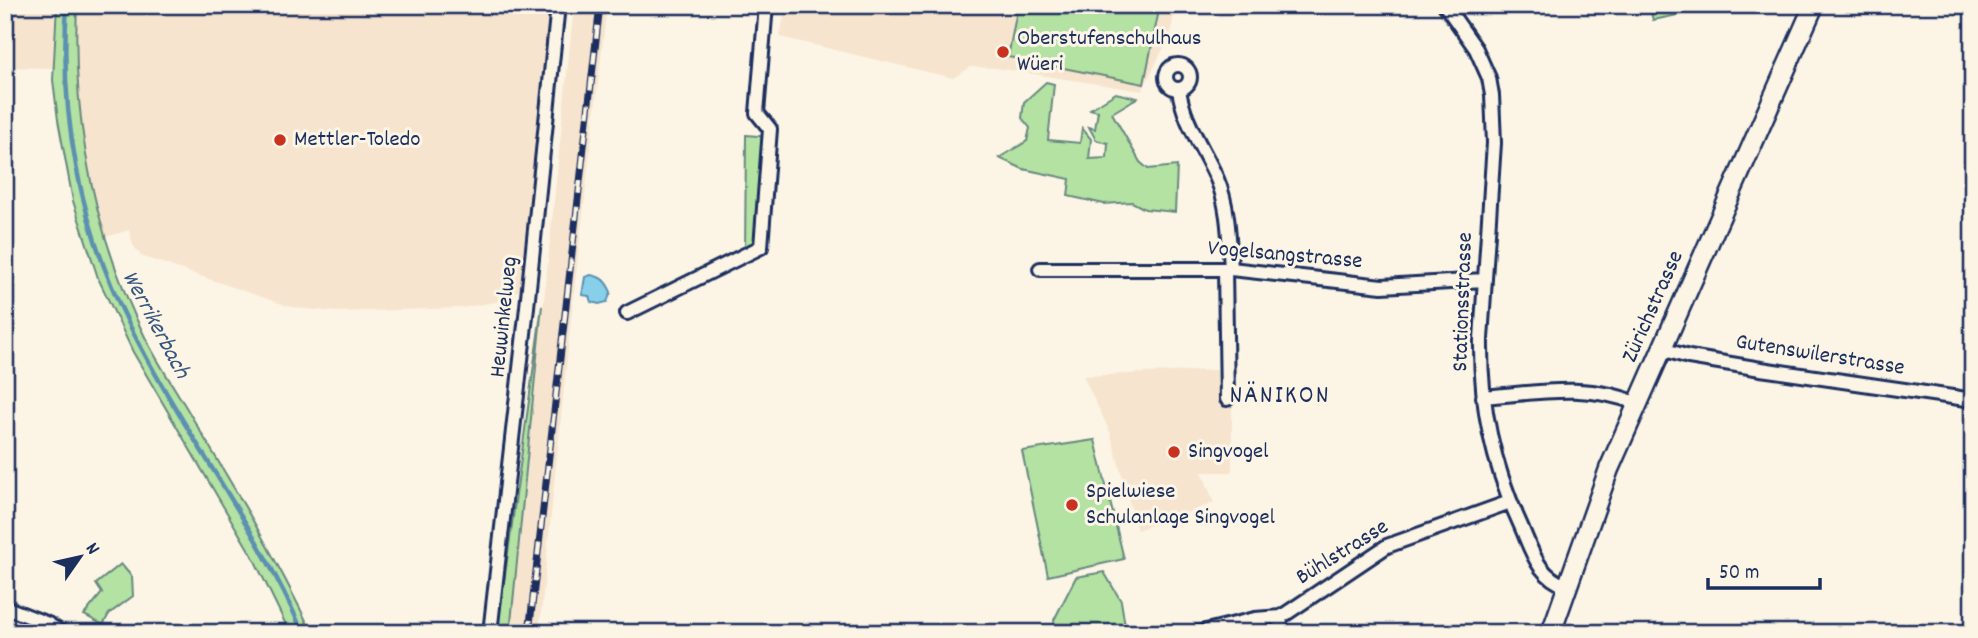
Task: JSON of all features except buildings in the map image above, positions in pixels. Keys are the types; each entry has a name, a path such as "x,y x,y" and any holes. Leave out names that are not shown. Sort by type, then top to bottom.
{"main road":[{"name":"Zürichstrasse","path":"1551,633 1609,469 1814,5"}],"street":[{"name":"Heuwinkelweg","path":"490,633 526,321 558,5"},
{"path":"627,313 761,247 770,129 757,113 766,5"},
{"name":"Stationsstrasse","path":"1446,5 1480,57 1489,78 1492,95 1494,144 1481,339 1483,397 1492,446 1510,502 1543,571 1554,582 1568,587"},
{"path":"1178,89 1182,107 1222,194 1228,225 1227,399"},
{"name":"Vogelsangstrasse","path":"1040,269 1228,269 1382,286 1484,281"},
{"name":"Gutenswilerstrasse","path":"1662,349 1689,357 1749,367 1973,400"},
{"path":"1483,397 1579,390 1607,394 1638,404"},
{"name":"Bühlstrasse","path":"1198,633 1255,619 1281,617 1387,546 1510,502"},
{"path":"5,607 48,624 62,633"},
{"path":"1280,633 1281,617"}],"shaded area":[{"path":"5,5 57,5 54,68 5,67"},
{"name":"Mettler-Toledo","path":"77,5 553,5 524,279 519,291 505,293 506,300 461,308 338,312 304,309 141,256 133,245 129,230 106,237 93,195 79,118 76,79"},
{"path":"574,5 607,5 539,633 510,633"},
{"name":"Oberstufenschulhaus Wüeri","path":"786,5 1175,5 1171,33 1142,91 995,68 971,67 953,78 780,37"},
{"name":"Singvogel","path":"1232,369 1232,472 1202,472 1214,503 1137,530 1110,432 1083,376"}],"green space":[{"path":"57,5 77,5 78,94 90,179 113,261 129,301 152,351 255,524 312,633 290,633 254,559 133,352 98,278 73,201 58,120 53,80"},
{"path":"1018,5 1160,5 1144,84 1008,57"},
{"path":"1649,5 1696,5 1697,11 1653,20"},
{"path":"1046,82 1054,84 1048,140 1080,143 1082,128 1091,139 1089,159 1107,158 1108,143 1096,140 1089,127 1095,129 1098,111 1090,109 1116,93 1137,98 1112,113 1140,162 1148,169 1177,166 1175,212 1145,209 1132,202 1104,204 1068,196 1070,179 1023,169 999,158 1027,141 1030,128 1022,118 1024,102"},
{"path":"746,135 769,137 761,247 745,255"},
{"path":"542,306 510,633 497,633"},
{"name":"Spielwiese Schulanlage Singvogel","path":"1095,440 1124,559 1048,576 1022,451"},
{"path":"121,564 132,577 133,596 109,614 103,625 84,615 102,593 96,584"},
{"path":"1104,572 1121,601 1125,626 1109,633 1056,633 1054,620 1076,577"}],"water":[{"path":"591,275 601,278 607,285 611,292 607,302 591,302 589,296 582,295 585,277"}],"waterway":[{"name":"Werrikerbach","path":"67,5 65,46 70,128 86,209 112,287 149,363 241,515 303,633"}],"railway":[{"path":"529,633 600,5"}],"place":[{"name":"Oberstufenschulhaus Wüeri","path":"1003,52"},
{"name":"Mettler-Toledo","path":"280,140"},
{"name":"Singvogel","path":"1174,452"},
{"name":"Spielwiese Schulanlage Singvogel","path":"1072,505"}],"district":[{"name":"NÄNIKON","path":"1280,396"}]}
